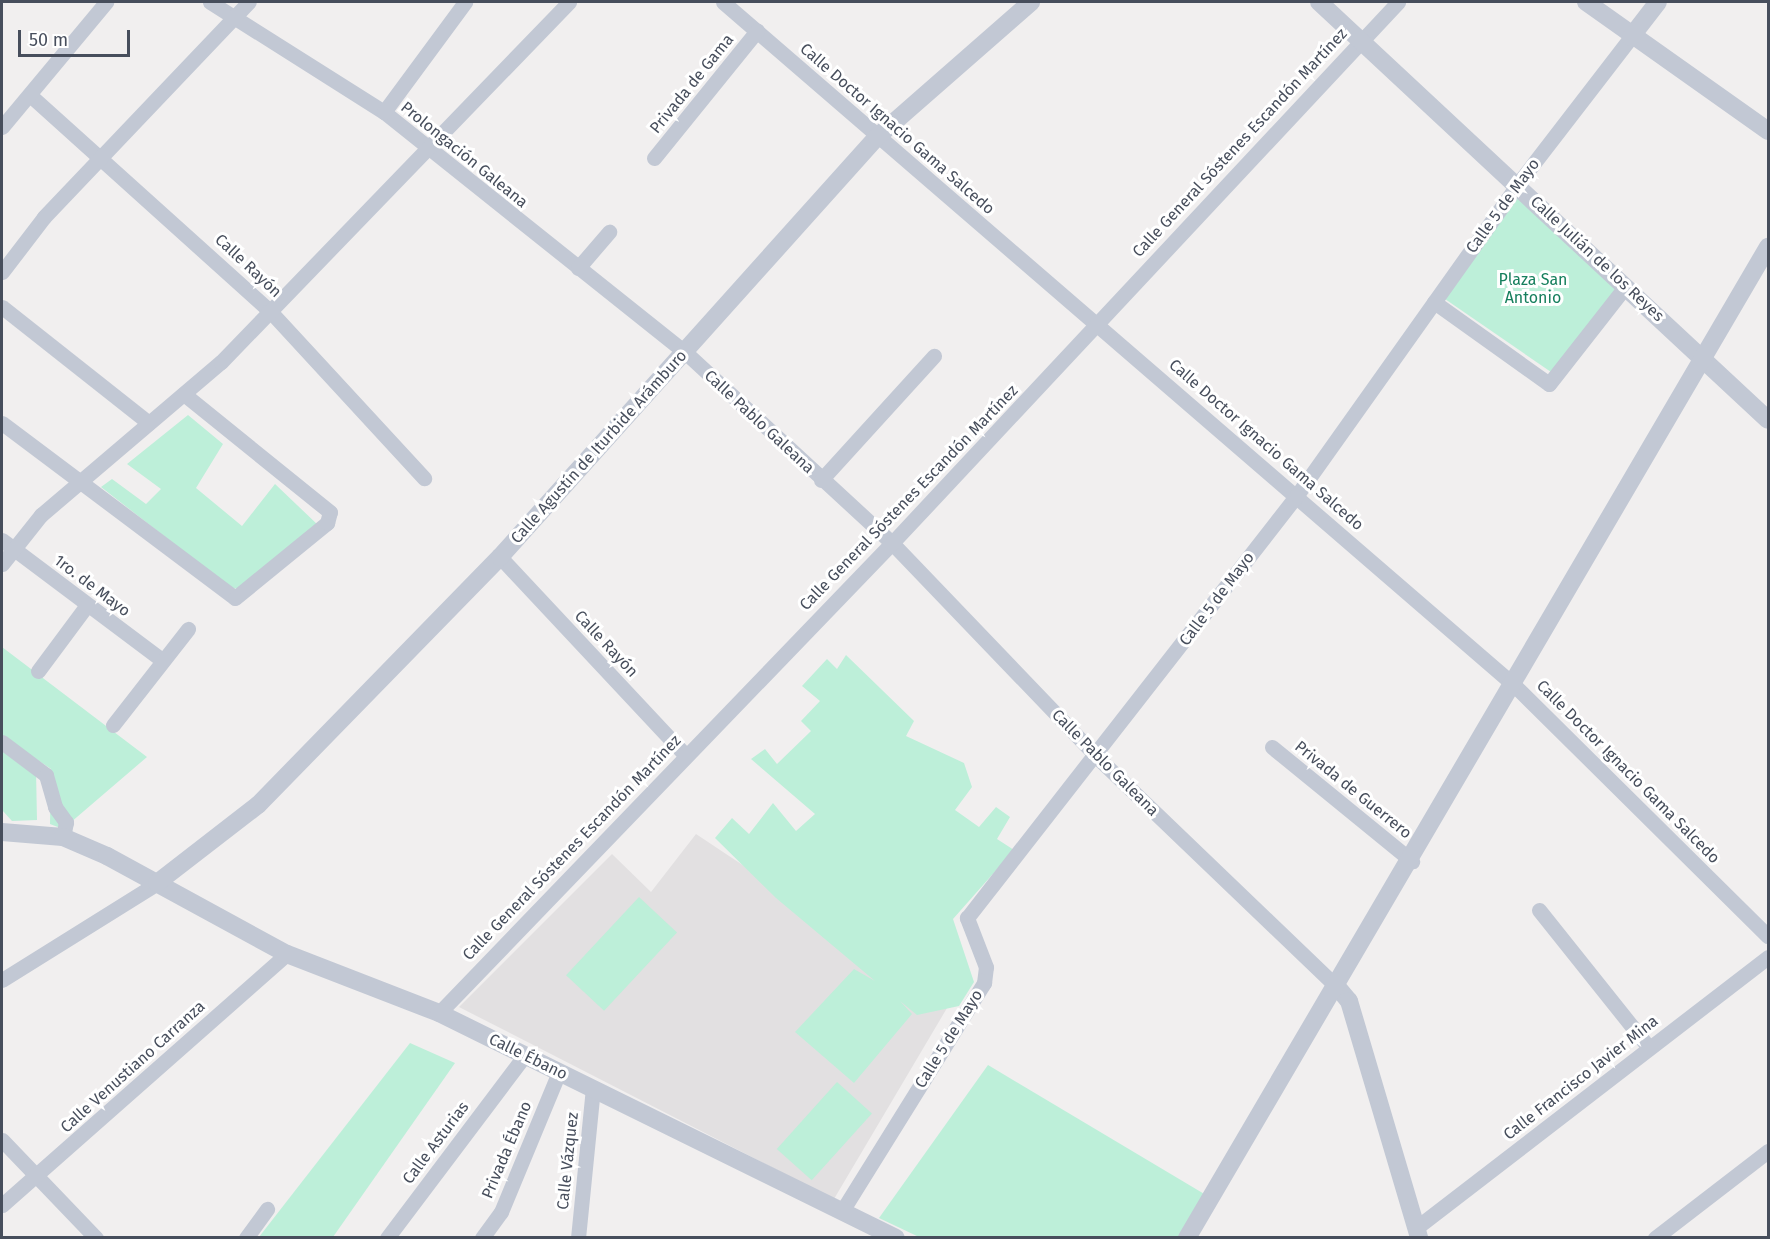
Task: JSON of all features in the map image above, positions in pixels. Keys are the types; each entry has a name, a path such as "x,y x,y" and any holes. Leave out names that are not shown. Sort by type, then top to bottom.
{"street":[{"path":"2,127 31,96 106,2"},
{"name":"Prolongación Galeana","path":"210,2 384,112 429,152 685,352"},
{"path":"2,272 44,217 249,2"},
{"path":"384,112 465,2"},
{"path":"2,564 7,545 221,362 269,310 429,152 569,2"},
{"name":"Calle Doctor Ignacio Gama Salcedo","path":"723,2 877,137 1297,495 1514,685 1768,936"},
{"name":"Calle Agustín de Iturbide Arámburo","path":"157,883 258,805 500,557 877,137 1031,2"},
{"name":"Calle Julián de los Reyes","path":"1319,2 1768,420"},
{"name":"Calle General Sóstenes Escandón Martínez","path":"439,1013 892,543 1098,324 1359,39 1398,2"},
{"path":"1586,2 1631,37 1768,131"},
{"name":"Calle 5 de Mayo","path":"842,1211 984,983 986,967 967,918 1097,757 1297,495 1517,185 1658,2"},
{"name":"Privada de Gama","path":"654,159 757,32"},
{"name":"Calle Rayón","path":"31,96 101,156 269,310 424,478"},
{"path":"578,268 609,232"},
{"path":"1187,1238 1338,988 1706,360 1768,247"},
{"path":"1434,302 1549,384 1625,288"},
{"path":"2,307 149,423"},
{"name":"Calle Pablo Galeana","path":"685,352 821,480 892,543 1097,757 1350,1001 1417,1233"},
{"path":"821,480 934,356"},
{"path":"2,423 78,483 235,598 327,523 330,512 184,394"},
{"name":"1ro. de Mayo","path":"7,545 162,660"},
{"name":"Calle Rayón","path":"500,557 686,756"},
{"path":"38,671 87,605"},
{"path":"112,725 188,630"},
{"path":"2,742 46,775 55,807 66,822 63,837 2,831"},
{"name":"Privada de Guerrero","path":"1272,747 1412,861"},
{"name":"Calle Ébano","path":"63,837 157,883 287,954 439,1013 896,1238"},
{"path":"2,980 157,883"},
{"path":"1539,910 1649,1048"},
{"name":"Calle Venustiano Carranza","path":"2,1205 287,954"},
{"name":"Calle Francisco Javier Mina","path":"1417,1233 1649,1048 1768,957"},
{"name":"Calle Asturias","path":"387,1238 525,1055"},
{"name":"Privada Ébano","path":"482,1238 501,1212 559,1072"},
{"name":"Calle Vázquez","path":"578,1238 593,1089"},
{"path":"2,1140 96,1238"},
{"path":"1655,1238 1768,1151"},
{"path":"246,1238 267,1209"}],"shaded area":[{"path":"696,834 950,1003 834,1199 459,1007 612,854 651,892"}],"green space":[{"name":"Plaza San Antonio","path":"1519,196 1617,288 1551,372 1445,299"},
{"path":"188,415 223,444 196,488 242,526 275,484 319,526 250,586 232,589 101,487 112,479 146,504 161,489 127,464"},
{"path":"2,647 147,757 63,829 50,824 51,769 2,736"},
{"path":"846,655 914,721 906,736 964,763 972,787 955,810 979,827 996,807 1010,817 997,839 1014,850 953,919 974,982 959,1006 917,1015 900,1001 912,1014 854,1083 795,1032 854,969 875,981 776,898 715,838 732,818 749,834 773,803 796,831 815,814 751,759 765,749 777,764 811,731 801,721 820,701 802,686 827,659 837,669"},
{"path":"2,748 36,771 37,820 12,821 2,810"},
{"path":"639,897 677,932 604,1011 566,975"},
{"path":"410,1043 455,1063 333,1237 259,1237"},
{"path":"988,1065 1211,1198 1187,1237 919,1237 879,1218"},
{"path":"837,1082 872,1113 812,1180 777,1149"}]}
